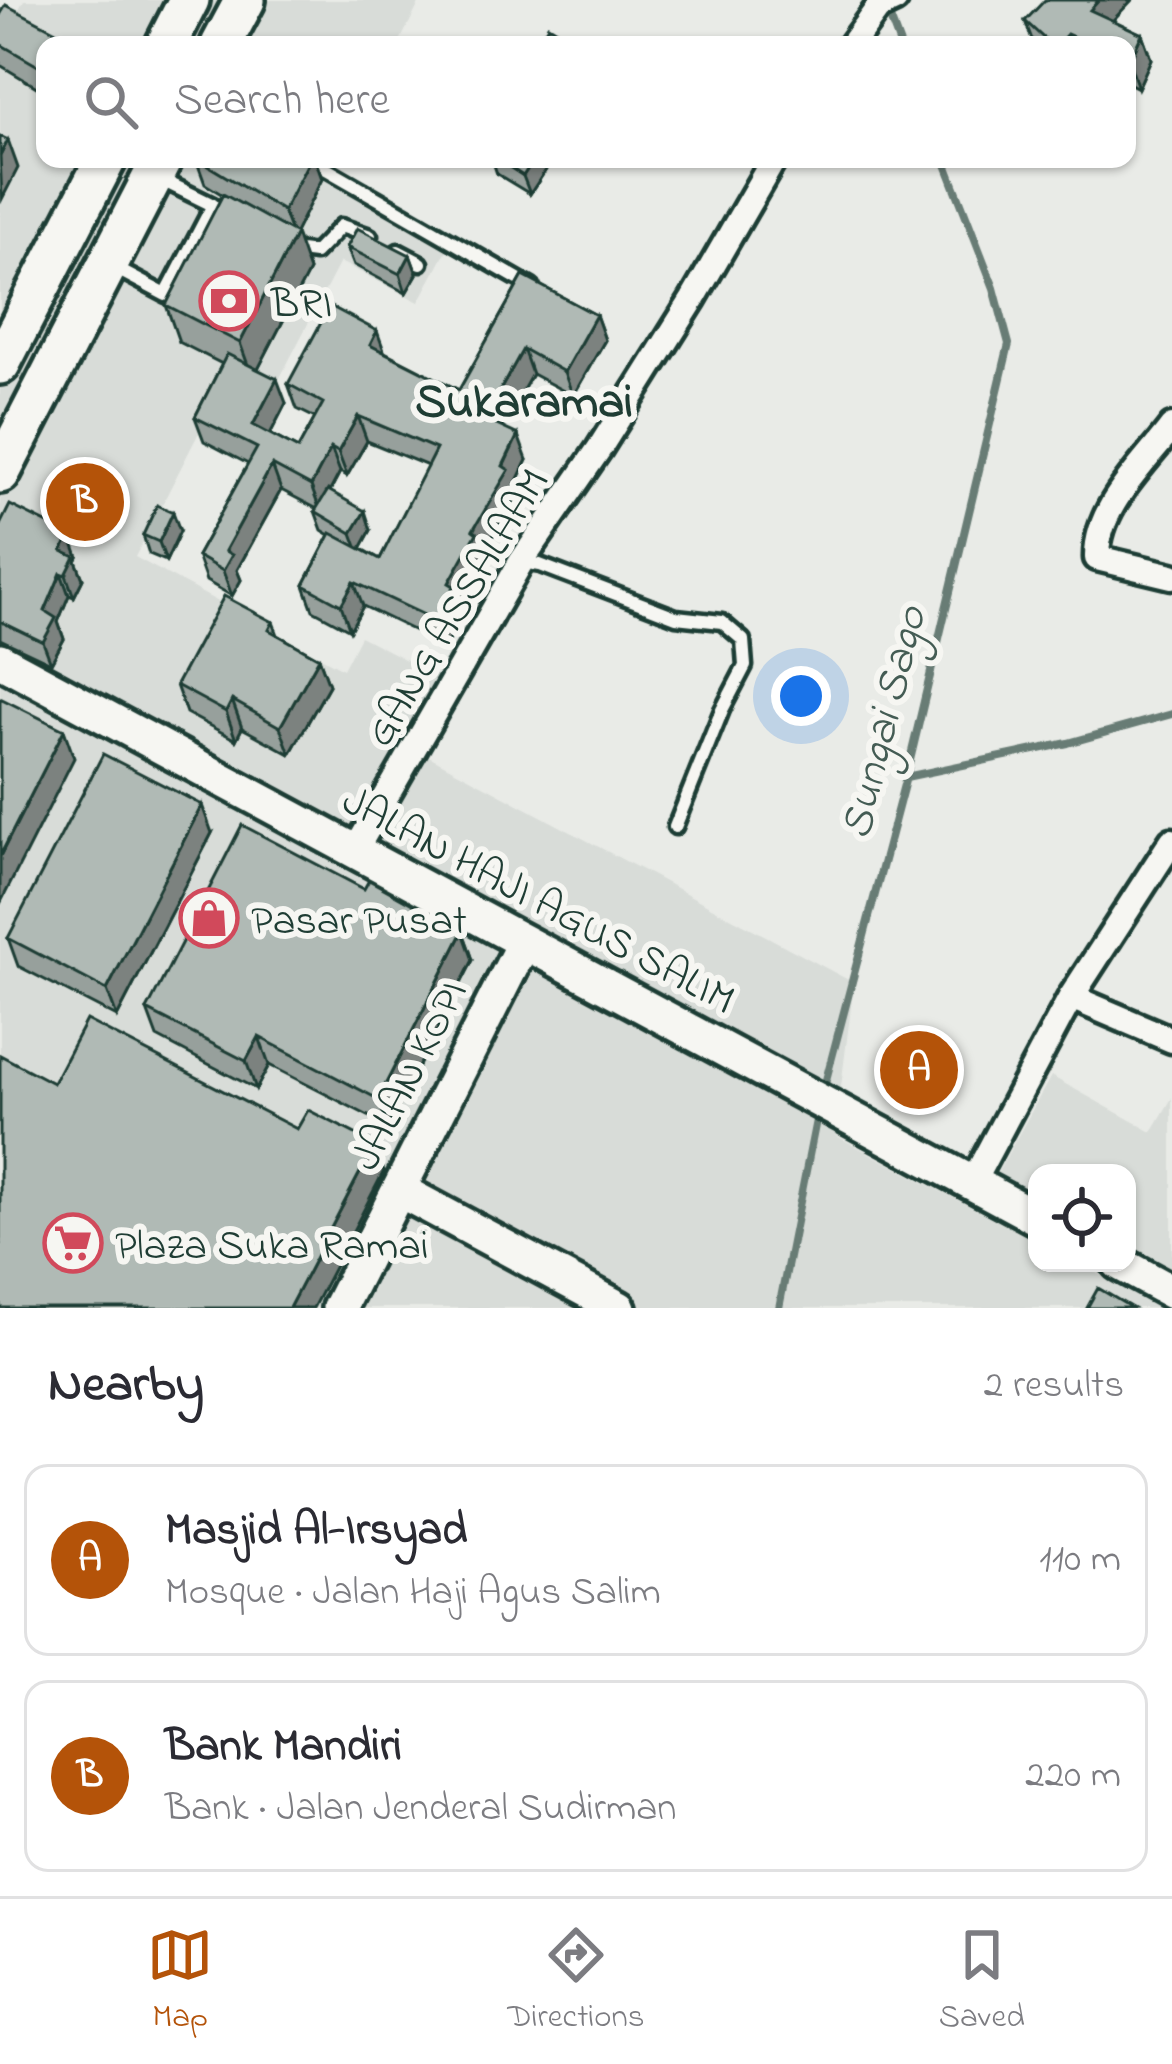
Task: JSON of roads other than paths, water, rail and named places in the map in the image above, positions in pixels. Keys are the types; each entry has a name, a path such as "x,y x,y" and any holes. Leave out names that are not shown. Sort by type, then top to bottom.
{"main road":[{"path":"171,36 189,0"},
{"path":"226,36 245,0"},
{"path":"0,364 101,168"},
{"path":"0,473 157,168"}],"street":[{"path":"858,36 878,8 895,0"},
{"name":"GANG ASSALAAM","path":"356,849 521,562 658,356 769,168"},
{"path":"1172,427 1107,509 1096,545 1096,558 1172,576"},
{"name":"JALAN HAJI AGUS SALIM","path":"0,660 1028,1213"},
{"path":"972,1183 1071,997 1172,841"},
{"name":"JALAN KOPI","path":"339,1308 523,944"},
{"path":"1071,997 1172,1040"},
{"path":"399,1190 619,1308"},
{"path":"1135,1272 1172,1292"}],"lane":[{"path":"159,168 233,217"},
{"path":"325,168 537,290"},
{"path":"108,265 166,295 212,206"},
{"path":"274,240 310,254 320,250 335,230 347,226 421,263"},
{"path":"521,562 676,617 722,622 743,640 745,666 675,827"}],"waterway":[{"name":"Sungai Sago","path":"888,13 897,36"},
{"name":"Sungai Sago","path":"822,1095 906,777 1009,344 994,288 947,168"},
{"path":"906,777 1068,743 1172,714"},
{"name":"Sungai Sago","path":"779,1308 818,1110"}],"place":[{"name":"BRI","path":"229,301"},
{"name":"Bank Mandiri","path":"85,502"},
{"name":"Pasar Pusat","path":"209,918"},
{"name":"Masjid Al-Irsyad","path":"919,1070"},
{"name":"Plaza Suka Ramai","path":"73,1243"}],"district":[{"name":"Sukaramai","path":"524,399"}]}
